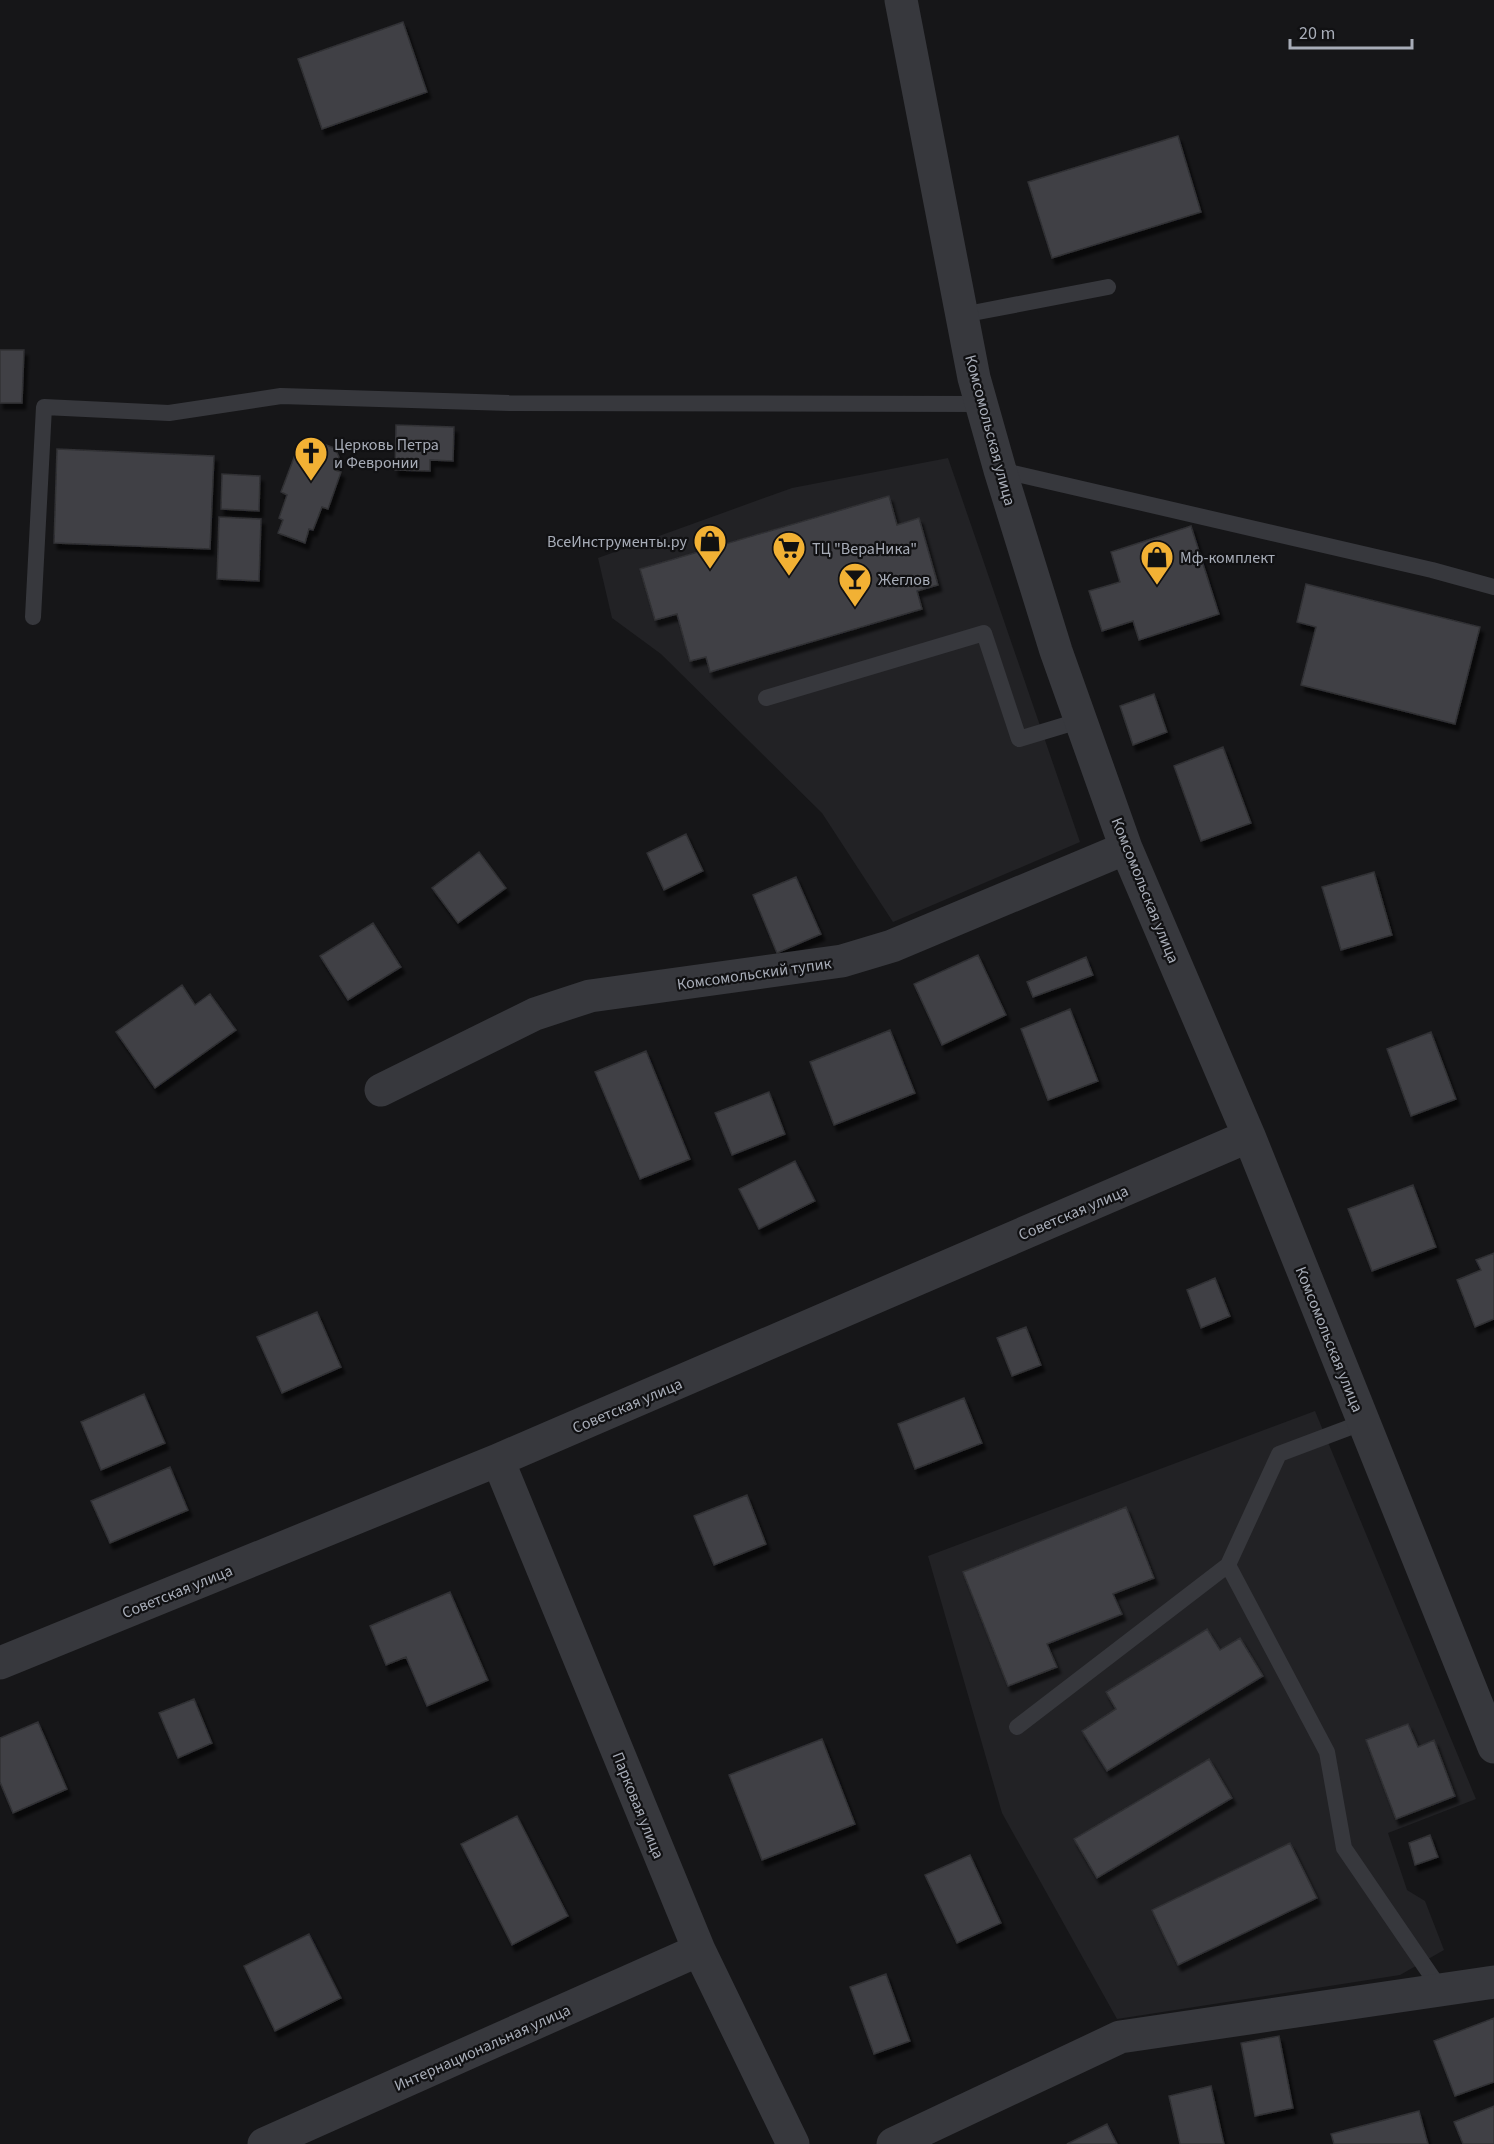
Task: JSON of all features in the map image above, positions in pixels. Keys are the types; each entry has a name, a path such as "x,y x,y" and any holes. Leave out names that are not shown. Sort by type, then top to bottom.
{"street":[{"name":"Комсомольская улица","path":"901,0 981,404 1056,651 1126,848 1249,1136 1494,1747"},
{"name":"Комсомольский тупик","path":"381,1090 535,1014 590,996 842,961 891,946 1126,848"},
{"name":"Советская улица","path":"0,1663 498,1460 1249,1136"},
{"name":"Парковая улица","path":"498,1460 699,1950 793,2144"},
{"name":"Интернациональная улица","path":"264,2144 699,1950"},
{"path":"893,2144 1120,2037 1494,1982"}],"lane":[{"path":"962,315 1108,287"},
{"path":"33,617 44,407 169,413 281,396 509,403 981,404"},
{"path":"1000,470 1432,570 1494,587"},
{"path":"766,698 984,633 1019,739 1082,720"},
{"path":"1017,1727 1228,1565 1278,1454 1364,1422"},
{"path":"1228,1565 1327,1752 1344,1848 1441,1990"}],"shaded area":[{"path":"948,458 1080,842 893,922 822,813 661,654 612,618 598,558 792,488"},
{"path":"1315,1411 1476,1799 1388,1833 1407,1890 1425,1901 1444,1950 1400,1975 1117,2019 1002,1813 928,1556"}],"building":[{"path":"403,22 427,92 322,129 298,59"},
{"path":"1178,136 1201,212 1052,258 1028,182"},
{"path":"0,350 24,350 22,403 0,403"},
{"path":"396,425 454,427 453,461 430,460 430,471 395,470"},
{"name":"Церковь Петра и Февронии","path":"315,441 335,448 339,457 335,470 341,472 328,509 322,507 313,530 309,529 305,543 278,533 283,520 279,518 287,495 281,492 295,455 301,457 305,445"},
{"path":"57,449 214,456 210,549 54,543"},
{"path":"222,474 260,476 259,511 221,509"},
{"name":"ТЦ \"ВераНика\"","path":"889,496 897,525 919,518 938,585 917,591 922,609 710,672 706,657 690,661 677,614 655,620 640,569"},
{"path":"219,517 261,519 259,581 217,579"},
{"name":"Мф-комплект","path":"1191,526 1219,614 1139,640 1133,621 1102,631 1089,591 1120,582 1111,552"},
{"path":"1306,584 1480,627 1455,724 1301,685 1316,627 1297,622"},
{"path":"1154,694 1167,732 1133,745 1120,706"},
{"path":"1223,747 1251,823 1201,841 1174,766"},
{"path":"686,834 703,871 664,890 647,853"},
{"path":"479,852 506,888 458,923 432,888"},
{"path":"1374,872 1392,935 1341,950 1322,887"},
{"path":"796,877 821,934 777,953 753,895"},
{"path":"373,923 401,967 348,1000 320,956"},
{"path":"978,955 1006,1015 942,1045 914,984"},
{"path":"1086,957 1093,975 1033,997 1027,982"},
{"path":"182,985 195,1005 210,994 236,1030 155,1088 116,1032"},
{"path":"1070,1009 1098,1081 1048,1100 1021,1029"},
{"path":"890,1030 915,1093 834,1125 810,1062"},
{"path":"1431,1032 1456,1099 1411,1116 1387,1049"},
{"path":"646,1051 690,1159 640,1179 595,1072"},
{"path":"769,1092 785,1134 732,1155 715,1113"},
{"path":"795,1161 815,1201 759,1229 739,1189"},
{"path":"1413,1185 1436,1247 1372,1271 1348,1209"},
{"path":"1494,1253 1494,1319 1475,1327 1457,1280 1481,1270 1476,1260"},
{"path":"1215,1278 1230,1316 1201,1328 1187,1290"},
{"path":"317,1312 341,1367 282,1393 257,1337"},
{"path":"1026,1327 1041,1365 1012,1376 997,1338"},
{"path":"144,1394 165,1443 101,1470 81,1422"},
{"path":"964,1398 982,1443 915,1469 898,1424"},
{"path":"170,1467 188,1510 110,1543 91,1501"},
{"path":"747,1495 766,1544 714,1565 694,1516"},
{"path":"1126,1507 1154,1578 1113,1594 1122,1614 1047,1644 1057,1667 1008,1686 963,1572"},
{"path":"450,1592 488,1680 427,1706 406,1657 386,1665 370,1626"},
{"path":"1207,1629 1220,1650 1240,1638 1263,1676 1107,1771 1082,1731 1116,1709 1106,1692"},
{"path":"194,1699 212,1743 178,1758 159,1713"},
{"path":"38,1722 67,1789 13,1813 0,1782 0,1738"},
{"path":"1408,1724 1418,1747 1434,1740 1455,1796 1396,1819 1366,1740"},
{"path":"822,1739 855,1824 762,1860 729,1775"},
{"path":"1209,1759 1232,1798 1097,1878 1074,1839"},
{"path":"517,1816 568,1916 512,1945 461,1844"},
{"path":"1430,1835 1438,1857 1415,1865 1409,1843"},
{"path":"1290,1843 1317,1898 1178,1965 1152,1910"},
{"path":"970,1855 1001,1923 957,1943 925,1875"},
{"path":"309,1934 341,1998 275,2031 244,1966"},
{"path":"886,1974 910,2041 874,2054 850,1987"},
{"path":"1494,2018 1494,2082 1455,2096 1434,2041"},
{"path":"1279,2036 1293,2108 1255,2116 1241,2043"},
{"path":"1211,2086 1224,2144 1180,2144 1169,2096"},
{"path":"1494,2106 1494,2144 1463,2144 1454,2122"},
{"path":"1419,2111 1428,2144 1334,2144 1331,2134"},
{"path":"1107,2124 1117,2144 1067,2144"}],"place":[{"name":"Церковь Петра и Февронии","path":"311,482"},
{"name":"ВсеИнструменты.ру","path":"710,570"},
{"name":"ТЦ \"ВераНика\"","path":"789,577"},
{"name":"Мф-комплект","path":"1157,586"},
{"name":"Жеглов","path":"855,608"}]}
